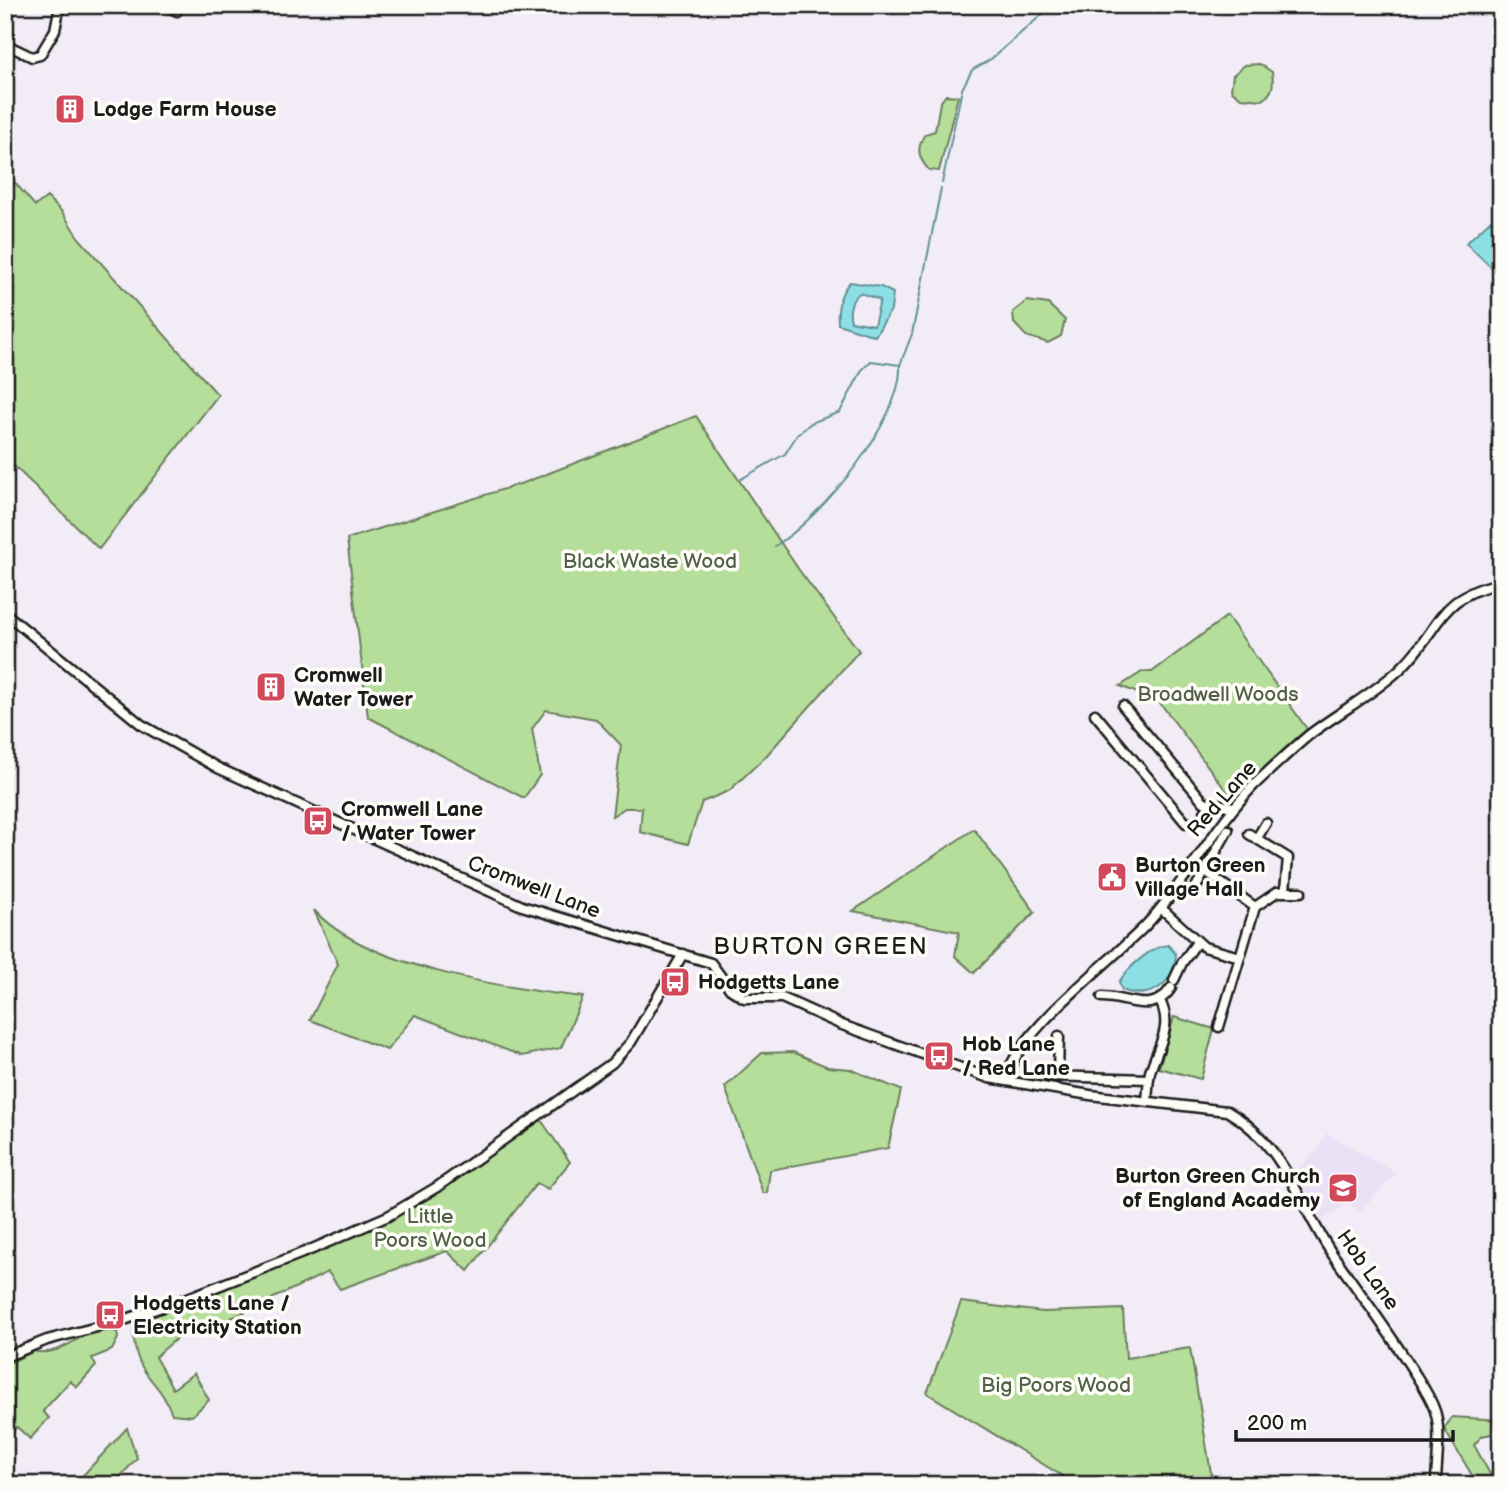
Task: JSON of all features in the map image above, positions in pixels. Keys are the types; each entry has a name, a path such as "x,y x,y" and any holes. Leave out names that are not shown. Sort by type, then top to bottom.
{"street":[{"path":"5,44 33,57 40,55 55,30 60,5"},
{"path":"166,5 177,11"},
{"name":"Red Lane","path":"1005,1080 1009,1064 1034,1034 1161,908 1234,807 1310,735 1392,676 1418,650 1452,603 1470,592 1501,583"},
{"name":"Cromwell Lane","path":"5,612 134,719 208,763 522,906 711,962 730,989 744,998 777,998 943,1063 1005,1080"},
{"path":"1123,706 1204,802 1234,807"},
{"path":"1095,714 1186,822 1198,823 1212,802"},
{"path":"1266,823 1253,836 1288,858 1285,890"},
{"path":"1196,887 1228,830"},
{"path":"1206,872 1255,907"},
{"path":"1219,1027 1255,907 1271,894 1285,890 1301,892"},
{"path":"1161,908 1197,942 1210,949 1240,957"},
{"path":"1102,998 1147,1004 1160,1001 1197,942"},
{"path":"5,1357 47,1340 124,1321 310,1250 388,1216 426,1194 612,1063 632,1042 683,954"},
{"path":"1147,1101 1149,1079 1166,1028 1165,1011 1160,1001"},
{"path":"1058,1074 1059,1035"},
{"path":"1048,1076 1058,1074 1149,1079"},
{"name":"Hob Lane","path":"1005,1080 1090,1095 1227,1111 1250,1126 1295,1182 1332,1252 1388,1331 1430,1401 1438,1430 1436,1485"}],"shaded area":[{"name":"Burton Green Church of England Academy","path":"1327,1133 1396,1173 1359,1212 1348,1203 1321,1221 1295,1171 1315,1153"}],"green space":[{"path":"1260,64 1272,72 1273,84 1263,100 1241,98 1231,90 1233,75 1245,65"},
{"path":"946,95 958,96 939,171 929,170 922,161 919,148 925,134 935,131 940,103"},
{"path":"5,171 35,206 47,197 62,212 78,237 218,395 99,549 5,457"},
{"path":"1027,301 1048,304 1065,320 1061,336 1048,343 1026,336 1014,323 1013,312"},
{"name":"Black Waste Wood","path":"696,416 799,570 859,651 766,756 729,791 702,802 688,844 640,832 642,808 625,808 612,816 621,745 596,719 546,710 532,729 540,775 524,798 368,717 347,539 526,482"},
{"name":"Broadwell Woods","path":"1227,616 1307,729 1231,797 1154,695 1140,694 1120,686 1142,672 1152,672"},
{"path":"974,829 1035,912 974,973 955,956 959,932 853,911"},
{"path":"314,910 337,930 367,947 402,960 479,981 583,997 561,1048 522,1056 415,1015 387,1050 310,1020 338,964"},
{"path":"1174,1017 1214,1029 1201,1079 1159,1068"},
{"path":"793,1052 828,1067 850,1069 901,1090 888,1148 770,1170 767,1193 763,1193 725,1087 762,1053"},
{"name":"Little Poors Wood","path":"539,1117 570,1162 548,1189 537,1183 468,1271 447,1251 340,1289 328,1272 236,1316 177,1338 155,1357 173,1389 194,1373 209,1400 192,1416 172,1414 138,1358 133,1329 147,1319 358,1235 441,1192"},
{"name":"Big Poors Wood","path":"961,1302 1043,1312 1123,1309 1126,1358 1190,1348 1213,1485 1077,1485 927,1393"},
{"path":"110,1330 117,1332 118,1338 112,1350 92,1358 96,1366 77,1387 70,1381 43,1411 49,1418 30,1439 17,1427 5,1439 5,1365 34,1351 48,1352 89,1333"},
{"path":"1452,1417 1501,1420 1501,1432 1482,1436 1474,1445 1496,1485 1478,1485 1444,1429"},
{"path":"127,1428 137,1458 113,1485 74,1485"}],"water":[{"path":"1501,211 1501,274 1499,275 1466,243"},
{"path":"850,282 881,287 893,293 891,310 875,336 838,324 843,291","holes":["860,293 880,300 874,325 851,321 851,305 857,295"]},
{"path":"1168,945 1176,954 1174,965 1171,974 1159,988 1142,993 1122,990 1119,982 1134,964 1154,949"}],"waterway":[{"path":"942,183 962,89 972,70 991,59 1053,5"},
{"path":"741,479 785,454 797,435 811,423 840,412 862,370 871,361 900,365 912,334 941,188"},
{"path":"775,546 814,514 856,466 888,413 897,387 900,365"}],"place":[{"name":"Lodge Farm House","path":"70,109"},
{"name":"Cromwell Water Tower","path":"271,687"},
{"name":"Cromwell Lane / Water Tower","path":"318,821"},
{"name":"Burton Green Village Hall","path":"1112,877"},
{"name":"Hodgetts Lane","path":"675,982"},
{"name":"Hob Lane / Red Lane","path":"939,1056"},
{"name":"Burton Green Church of England Academy","path":"1343,1188"},
{"name":"Hodgetts Lane / Electricity Station","path":"110,1315"}],"district":[{"name":"BURTON GREEN","path":"821,946"}]}
